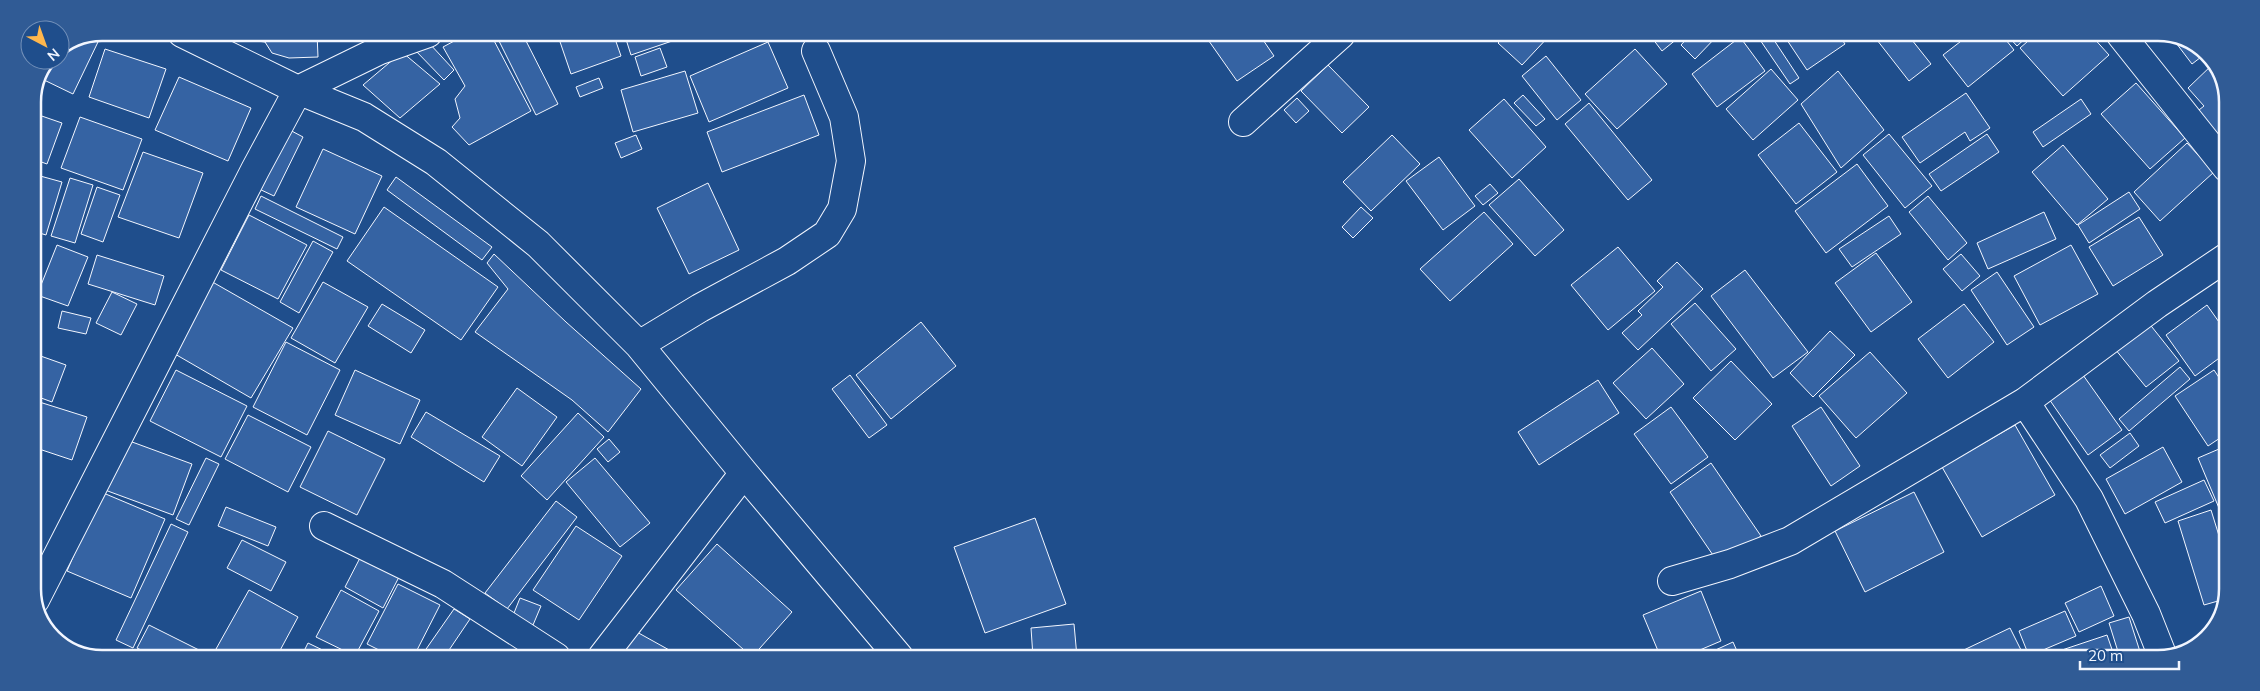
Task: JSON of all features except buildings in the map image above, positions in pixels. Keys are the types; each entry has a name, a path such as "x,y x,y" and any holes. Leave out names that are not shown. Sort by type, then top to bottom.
{"street":[{"path":"198,41 298,90 364,117 436,162 538,244 639,345 893,650"},
{"path":"41,588 255,170 298,90 380,50 405,41"},
{"path":"1243,122 1333,41"},
{"path":"2126,41 2219,158"},
{"path":"639,345 700,308 787,260 828,234 842,210 851,162 844,117 816,51"},
{"path":"1672,581 1730,564 1790,541 2025,402 2157,304 2219,262"},
{"path":"2025,402 2089,499 2146,614 2160,650"},
{"path":"607,650 744,473"},
{"path":"324,526 443,584 545,650"}]}
